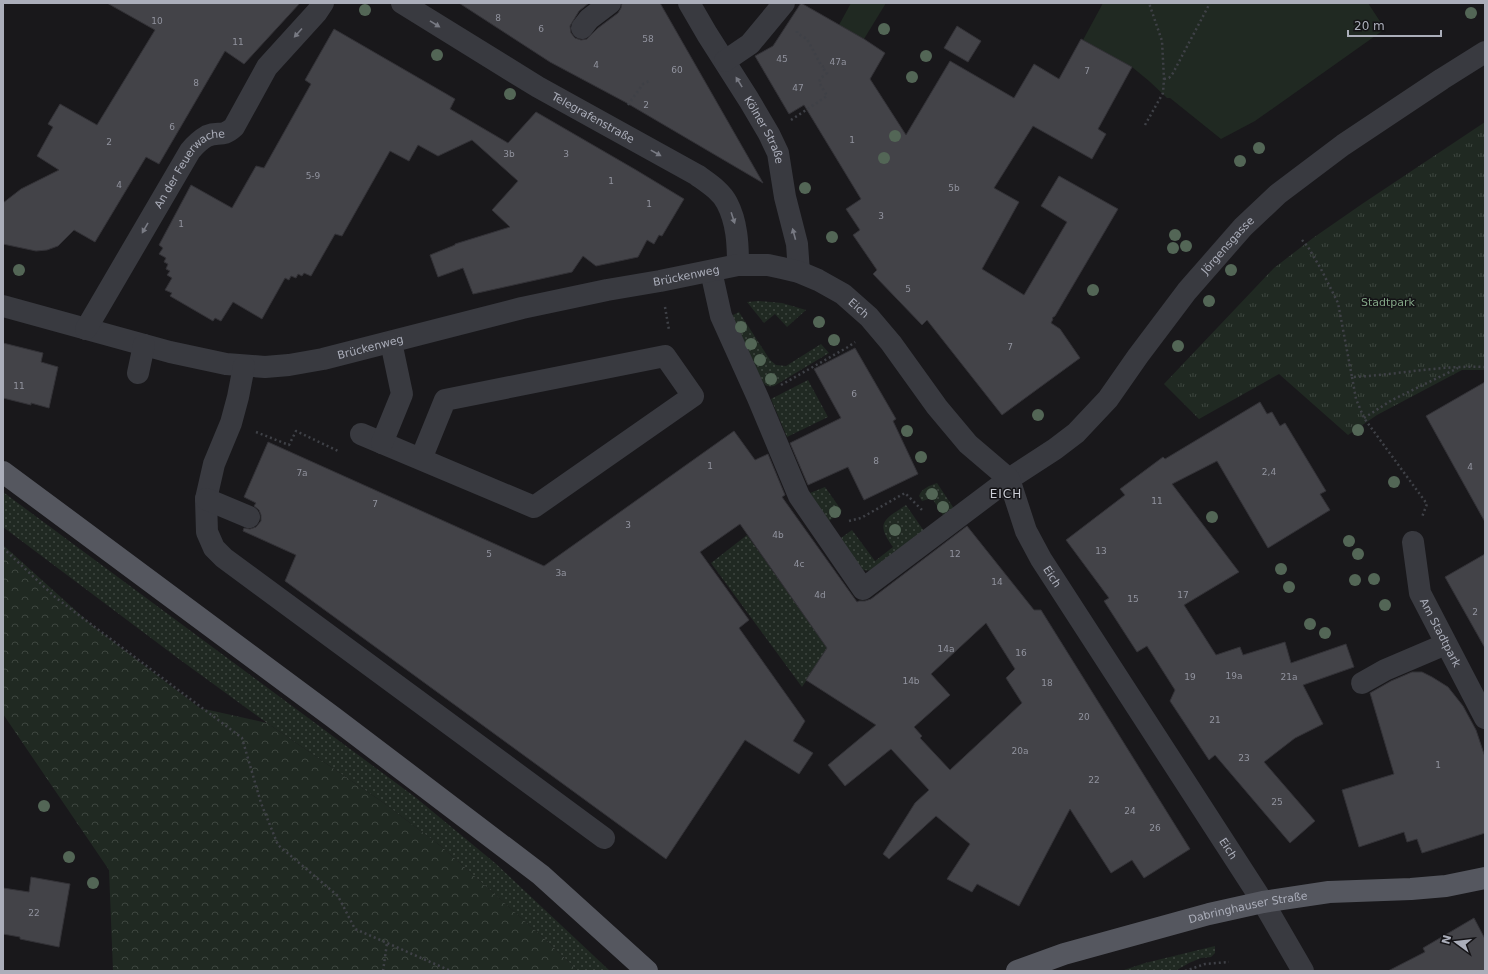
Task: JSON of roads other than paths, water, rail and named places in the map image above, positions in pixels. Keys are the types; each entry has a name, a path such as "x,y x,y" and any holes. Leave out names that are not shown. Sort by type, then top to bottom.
{"main road":[{"path":"3,472 333,717 541,875 647,971"},
{"name":"Dabringhauser Straße","path":"1017,971 1064,954 1209,914 1263,902 1329,892 1411,889 1446,886 1485,878"}],"street":[{"name":"An der Feuerwache","path":"86,329 190,151 198,142 208,136 227,133 234,127 267,67 317,12 323,3"},
{"name":"Telegrafenstraße","path":"402,3 538,87 697,175 720,193 727,202 734,220 738,244 738,265"},
{"path":"582,28 589,19 610,3"},
{"name":"Kölner Straße","path":"689,3 769,134 778,153 785,197 797,244 799,272"},
{"path":"725,61 750,44 784,3"},
{"name":"Jörgensgasse","path":"711,271 721,316 758,398 799,496 863,589 1008,479 1055,449 1076,433 1108,399 1138,356 1187,292 1243,227 1278,194 1343,144 1485,52"},
{"name":"Eich","path":"738,265 768,265 799,272 818,280 843,294 876,324 946,418 968,444 1008,479 1026,531 1041,559 1263,902 1303,971"},
{"name":"Brückenweg","path":"3,306 144,345 208,360 244,366 265,367 289,365 323,359 522,308 738,265"},
{"path":"382,443 402,394 392,342"},
{"path":"138,373 144,345"},
{"path":"361,434 534,507 693,396 665,356 445,400 421,459"},
{"path":"244,366 233,416 214,464 206,499 207,532 214,548 224,558 604,838"},
{"path":"206,499 249,517"},
{"name":"Am Stadtpark","path":"1413,542 1420,593 1485,718"},
{"path":"1362,683 1385,670 1446,644"}],"district":[{"name":"EICH","path":"1006,494"}],"park label":[{"name":"Stadtpark","path":"1388,302"}]}
